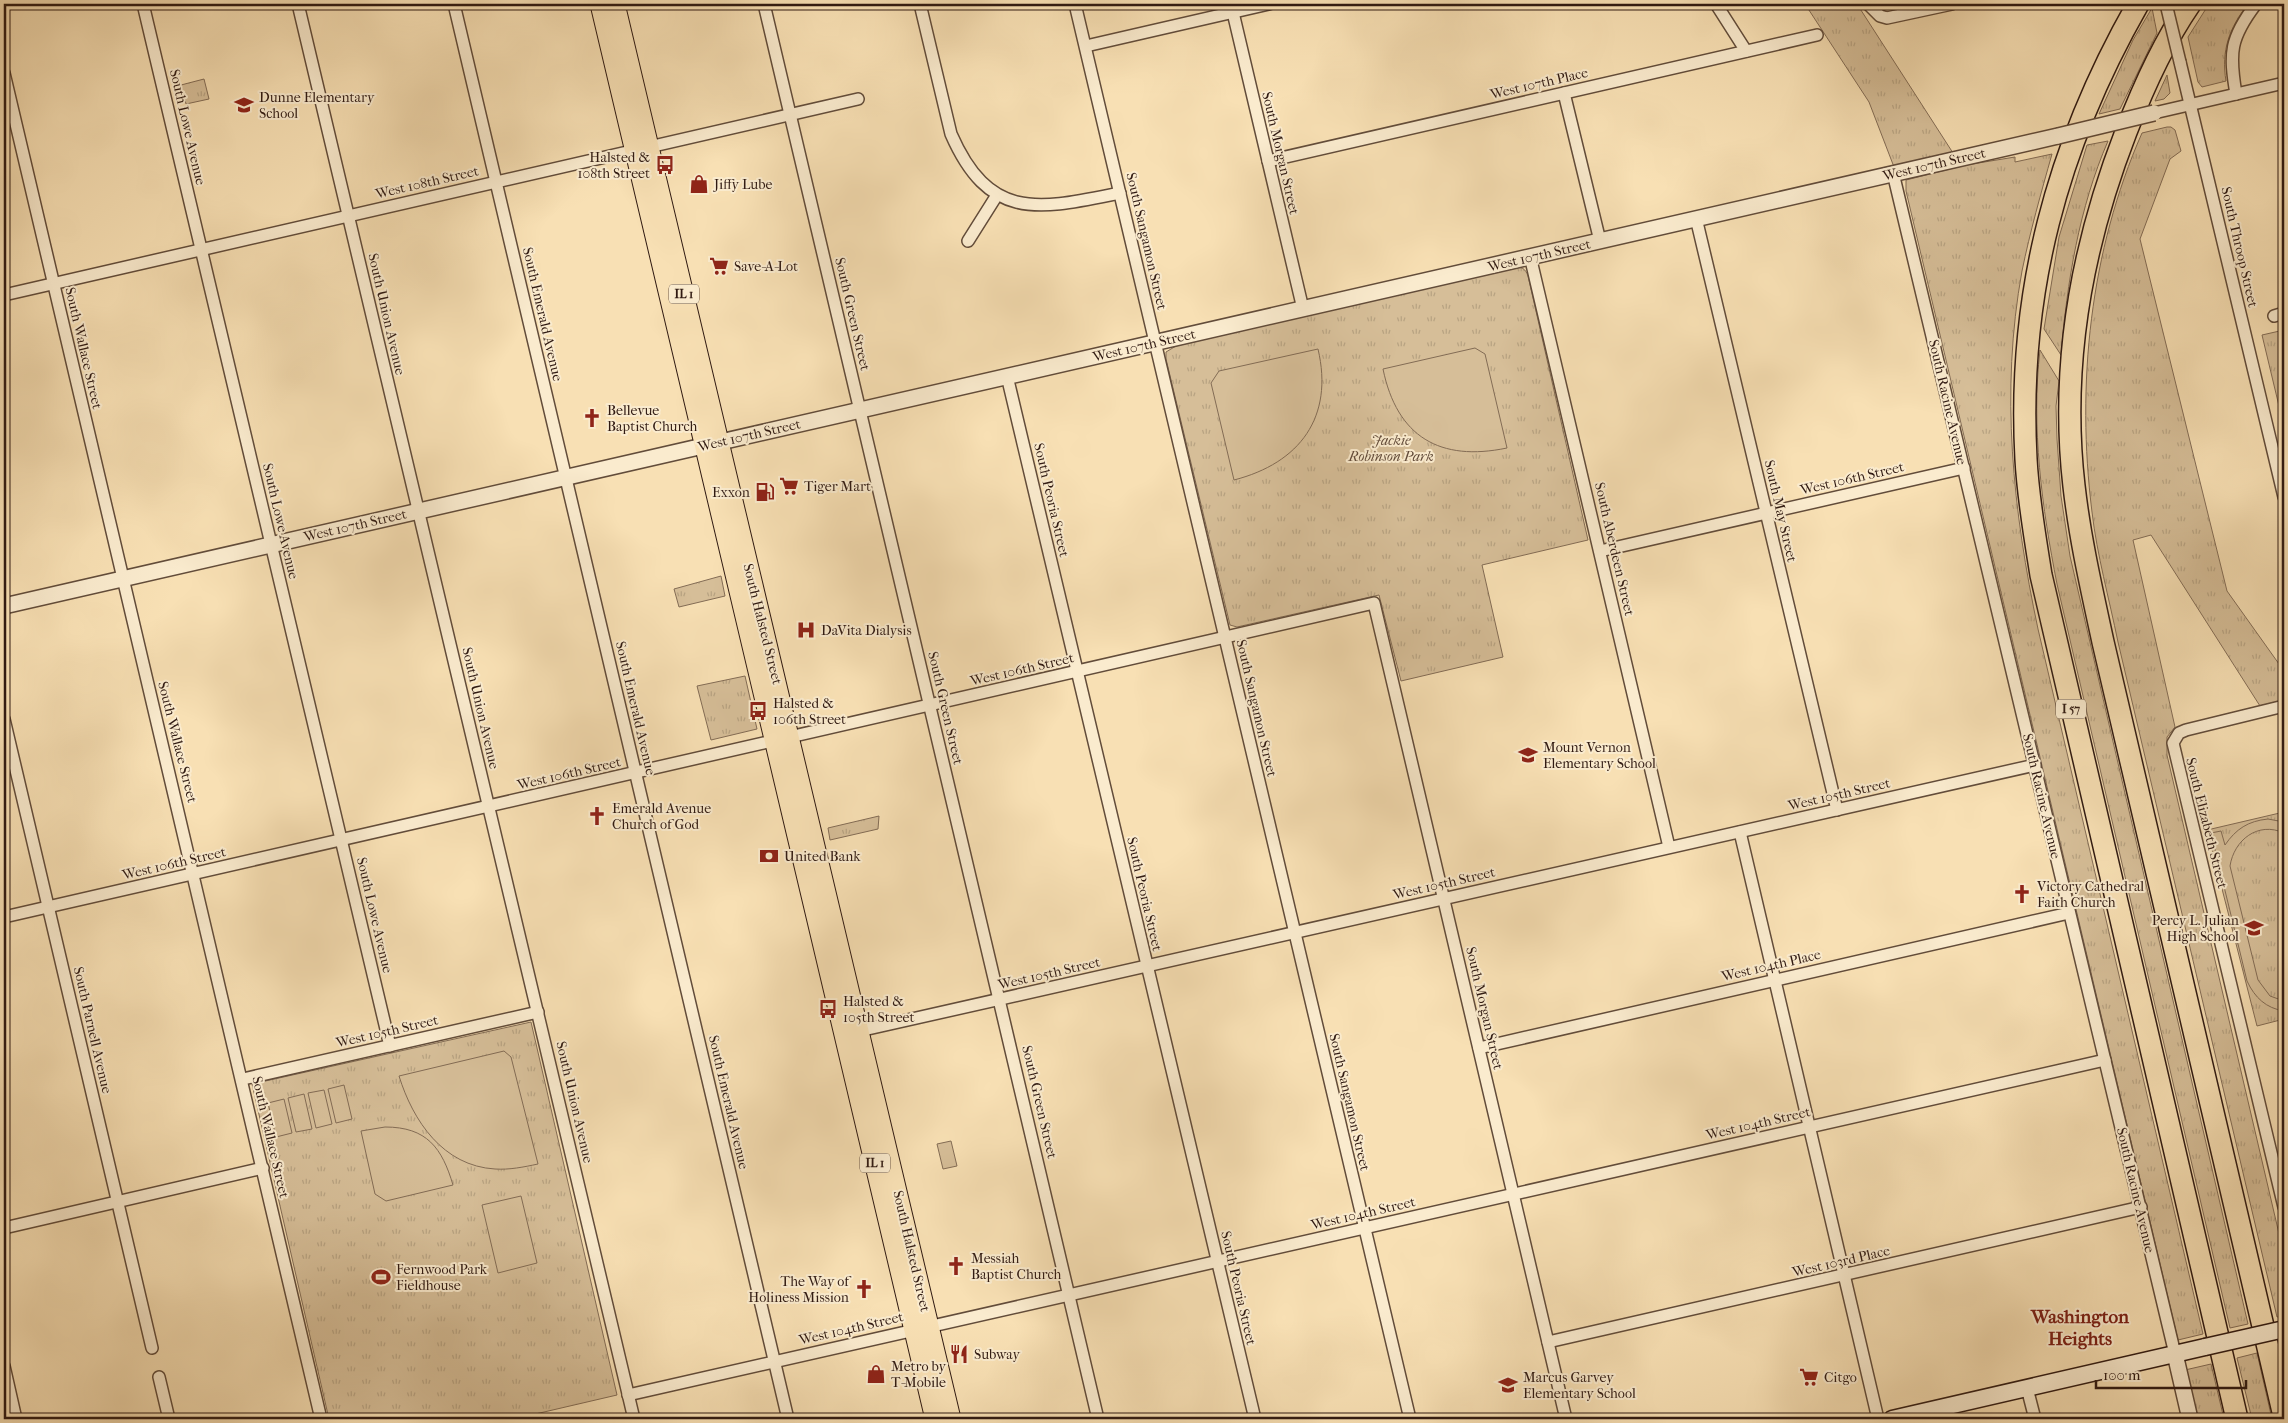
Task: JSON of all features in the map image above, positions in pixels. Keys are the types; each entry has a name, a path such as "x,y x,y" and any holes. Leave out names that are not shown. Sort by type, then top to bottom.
{"highway":[{"name":"I 57","path":"2138,4 2112,48 2074,135 2043,240 2032,298 2027,346 2026,459 2032,516 2049,610 2237,1419"},
{"path":"2190,4 2161,54 2138,101 2099,208 2084,266 2071,373 2074,486 2083,547 2103,642 2284,1416"}],"main road":[{"name":"South Halsted Street","path":"600,4 642,148 922,1328 951,1419"},
{"name":"South Halsted Street","path":"616,4 642,148"},
{"name":"South Halsted Street","path":"922,1328 935,1419"},
{"path":"1892,1419 2282,1330"}],"street":[{"name":"South Lowe Avenue","path":"143,4 390,1046"},
{"name":"South Union Avenue","path":"298,4 634,1419"},
{"name":"South Emerald Avenue","path":"454,4 788,1419"},
{"name":"South Green Street","path":"764,4 1098,1419"},
{"path":"920,4 951,134 958,151 982,183 997,195 1011,201 1044,206 1120,193"},
{"name":"South Sangamon Street","path":"1075,4 1410,1419"},
{"path":"1086,46 1232,8 1269,4"},
{"path":"1716,4 1746,51"},
{"path":"1868,4 1880,16 1896,17 1952,4"},
{"name":"South Throop Street","path":"2166,4 2284,497"},
{"path":"2236,94 2230,63 2233,42 2240,27 2256,4"},
{"name":"South Morgan Street","path":"1232,8 1303,308"},
{"name":"West 107th Place","path":"1268,161 1817,35"},
{"name":"South Wallace Street","path":"4,73 322,1419"},
{"name":"West 107th Street","path":"4,606 2284,83"},
{"path":"1564,93 1600,241"},
{"name":"West 108th Street","path":"4,295 858,99"},
{"name":"South Racine Avenue","path":"1894,173 2190,1419"},
{"path":"968,241 997,195"},
{"name":"South May Street","path":"1696,218 1836,810"},
{"name":"South Aberdeen Street","path":"1530,256 1669,848"},
{"name":"South Peoria Street","path":"1007,376 1255,1419"},
{"name":"West 106th Street","path":"1600,551 1964,468"},
{"name":"South Morgan Street","path":"1374,603 1566,1419"},
{"name":"West 106th Street","path":"4,917 1374,603"},
{"name":"South Elizabeth Street","path":"2284,706 2186,730 2179,733 2175,738 2174,751 2284,1207"},
{"name":"South Parnell Avenue","path":"4,719 152,1348"},
{"name":"West 105th Street","path":"852,1033 2035,765"},
{"path":"1740,832 1878,1419"},
{"name":"West 104th Place","path":"1479,1048 2069,913"},
{"name":"West 105th Street","path":"243,1079 538,1012"},
{"name":"West 104th Street","path":"628,1395 2105,1060"},
{"path":"4,1228 263,1168"},
{"name":"West 103rd Place","path":"1548,1342 2141,1207"},
{"path":"4,1366 16,1419"},
{"path":"159,1378 169,1419"},
{"path":"2027,1388 2034,1419"}],"green space":[{"path":"1805,4 1857,4 1953,153 1894,167 1869,102"},
{"path":"2209,4 2248,4 2231,31 2228,40 2225,60 2226,81 2202,87 2198,82 2188,37"},
{"path":"2152,8 2157,33 2120,109 2099,114 2133,40"},
{"path":"2167,75 2170,93 2164,99 2155,101"},
{"path":"204,79 209,99 186,104 181,85"},
{"path":"2167,127 2175,130 2181,151 2170,159 2140,239 2227,591 2284,671 2284,700 2260,706 2151,535 2133,540 2175,727 2167,737 2167,755 2284,1255 2284,1316 2277,1317 2118,642 2097,544 2087,464 2087,367 2099,271 2110,224 2124,178 2142,133"},
{"path":"2108,141 2089,192 2076,246 2067,300 2061,355 2044,329 2059,237 2087,145"},
{"path":"2052,154 2025,256 2015,316 2011,406 2016,496 2029,585 2038,629 2203,1334 2178,1340 1906,191 1906,180 1966,165 2015,157 2015,162"},
{"name":"Jackie Robinson Park","path":"1514,267 1523,268 1528,276 1588,540 1482,565 1503,657 1401,681 1379,595 1237,627 1230,625 1166,359 1166,352 1176,346"},
{"path":"2284,330 2284,427 2262,335"},
{"path":"1475,348 1485,354 1507,448 1461,451 1442,447 1425,439 1411,428 1399,412 1383,369"},
{"path":"1318,349 1322,373 1321,396 1316,416 1307,434 1294,449 1277,462 1257,472 1234,480 1211,383 1219,371"},
{"path":"2040,350 2059,381 2056,406 2057,439 2061,496 2070,556 2248,1324 2230,1328 2057,584 2043,497 2037,438"},
{"path":"721,576 725,596 679,607 674,589"},
{"path":"745,676 757,729 711,740 697,686"},
{"name":"Percy L. Julian High School","path":"2284,812 2284,1019 2257,1026 2207,830"},
{"path":"879,816 878,829 830,840 828,828"},
{"path":"2268,819 2284,822 2284,833 2265,829 2249,835 2236,848 2230,866 2258,980 2270,996 2284,1001 2284,1011 2266,1005 2257,997 2247,981 2211,833 2221,831 2225,845 2243,827"},
{"path":"531,1022 617,1395 514,1419 329,1419 252,1084"},
{"path":"504,1051 511,1057 538,1164 511,1169 495,1169 477,1166 460,1160 445,1150 422,1124 405,1093 399,1076"},
{"path":"344,1085 352,1119 336,1123 328,1089"},
{"path":"324,1090 332,1124 316,1128 308,1093"},
{"path":"304,1094 312,1129 296,1132 288,1098"},
{"path":"284,1099 292,1133 276,1137 268,1103"},
{"path":"385,1127 412,1131 431,1142 444,1160 453,1185 386,1201 375,1194 361,1131"},
{"path":"951,1141 957,1166 943,1169 937,1144"},
{"path":"521,1196 537,1263 498,1273 482,1205"},
{"path":"2257,1353 2272,1419 2252,1419 2237,1358"},
{"path":"2211,1364 2224,1419 2197,1419 2185,1370"}],"place":[{"name":"Dunne Elementary School","path":"244,105"},
{"name":"Halsted & 108th Street","path":"665,165"},
{"name":"Jiffy Lube","path":"699,184"},
{"name":"Save-A-Lot","path":"719,266"},
{"name":"Bellevue Baptist Church","path":"592,418"},
{"name":"Tiger Mart","path":"789,486"},
{"name":"Exxon","path":"765,492"},
{"name":"DaVita Dialysis","path":"806,630"},
{"name":"Halsted & 106th Street","path":"758,711"},
{"name":"Mount Vernon Elementary School","path":"1528,755"},
{"name":"Emerald Avenue Church of God","path":"597,816"},
{"name":"United Bank","path":"769,856"},
{"name":"Victory Cathedral Faith Church","path":"2022,894"},
{"name":"Percy L. Julian High School","path":"2254,928"},
{"name":"Halsted & 105th Street","path":"828,1009"},
{"name":"Messiah Baptist Church","path":"956,1266"},
{"name":"Fernwood Park Fieldhouse","path":"381,1277"},
{"name":"The Way of Holiness Mission","path":"864,1289"},
{"name":"Subway","path":"959,1354"},
{"name":"Metro by T-Mobile","path":"876,1374"},
{"name":"Citgo","path":"1809,1377"},
{"name":"Marcus Garvey Elementary School","path":"1508,1385"}],"district":[{"name":"Washington Heights","path":"2080,1327"}]}
